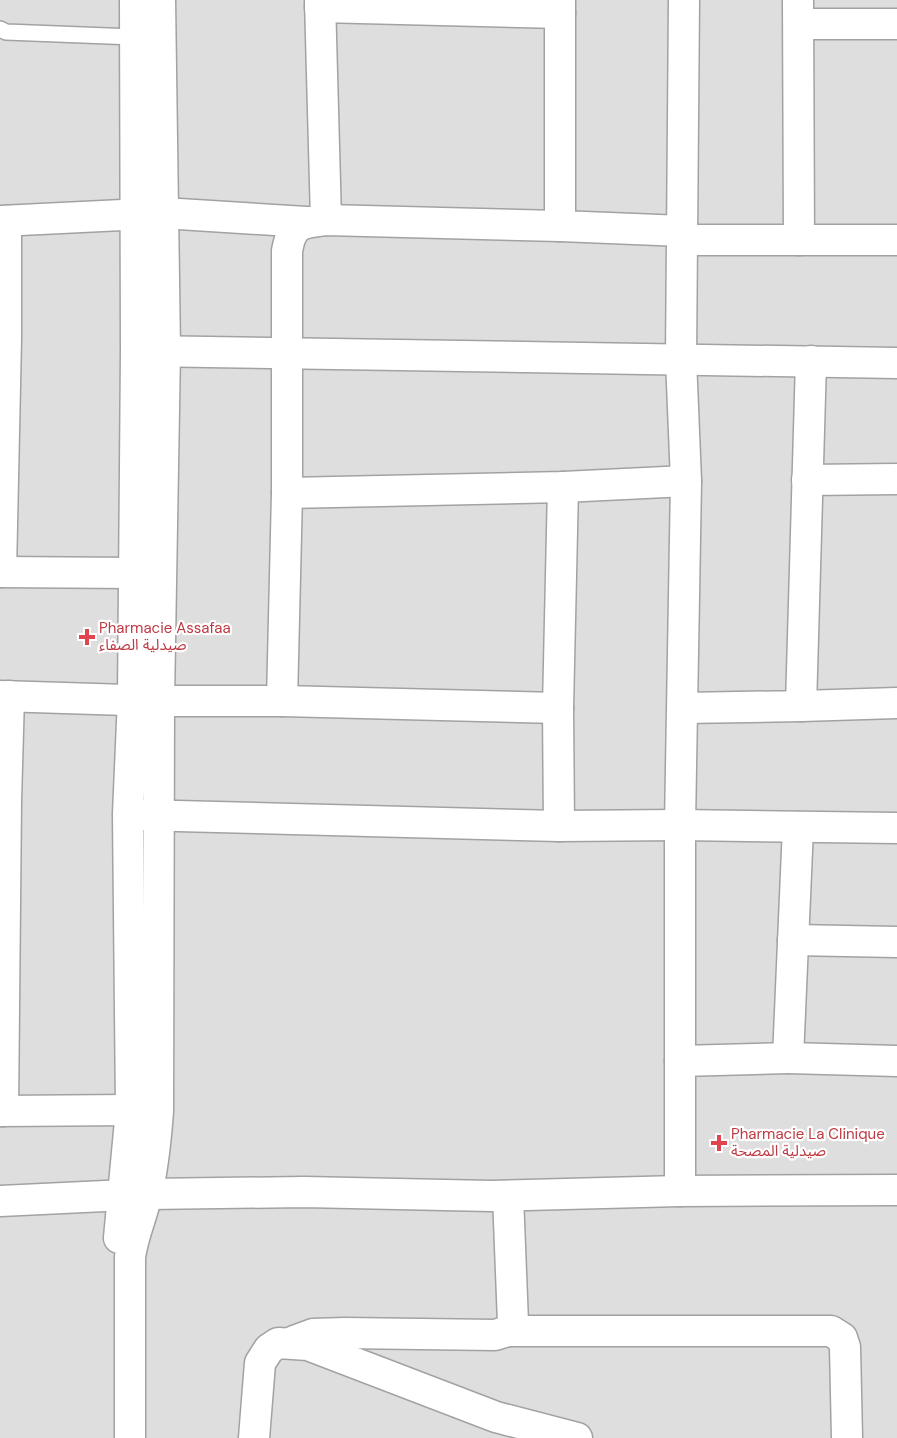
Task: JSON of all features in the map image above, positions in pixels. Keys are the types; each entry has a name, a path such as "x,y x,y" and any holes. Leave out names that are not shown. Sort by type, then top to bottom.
{"street":[{"path":"135,0 134,37 149,213"},
{"path":"130,1438 130,1257 135,1232 135,1195 131,1110 128,814 146,700 151,350 149,213 160,0"},
{"path":"680,1191 680,825 686,481 681,359 684,0"},
{"path":"316,221 320,3 560,6 560,226"},
{"path":"799,240 798,12 897,24"},
{"path":"134,573 0,572 3,221 149,213 316,221 560,226 799,240 897,240"},
{"path":"282,701 287,493 286,352 289,241 297,227 316,221"},
{"path":"151,350 897,363"},
{"path":"115,1438 116,1261 135,1195 155,1145 158,1111 158,815 134,573 151,350"},
{"path":"801,706 811,361"},
{"path":"807,480 897,479"},
{"path":"287,493 563,488 686,481"},
{"path":"559,826 558,708 563,488"},
{"path":"131,1110 2,1111 5,696 558,708"},
{"path":"683,708 897,703"},
{"path":"128,814 559,826 897,828"},
{"path":"788,1058 798,827"},
{"path":"793,940 897,942"},
{"path":"680,1061 788,1058 897,1061"},
{"path":"0,1201 135,1195 304,1192 508,1196 680,1191 897,1190"},
{"path":"508,1196 513,1323 508,1331"},
{"path":"289,1343 313,1334 334,1333 495,1335 508,1331 831,1331 842,1338 845,1347 847,1438"},
{"path":"254,1438 260,1363 269,1349 278,1343 308,1346 496,1418 577,1438"}],"lane":[{"path":"0,29 6,32 134,37"}],"shaded area":[{"path":"0,0 897,0 897,1438 0,1438"}],"place":[{"name":"Pharmacie Assafaa صيدلية الصفاء","path":"87,637"},
{"name":"Pharmacie La Clinique صيدلية المصحة","path":"719,1143"}]}
